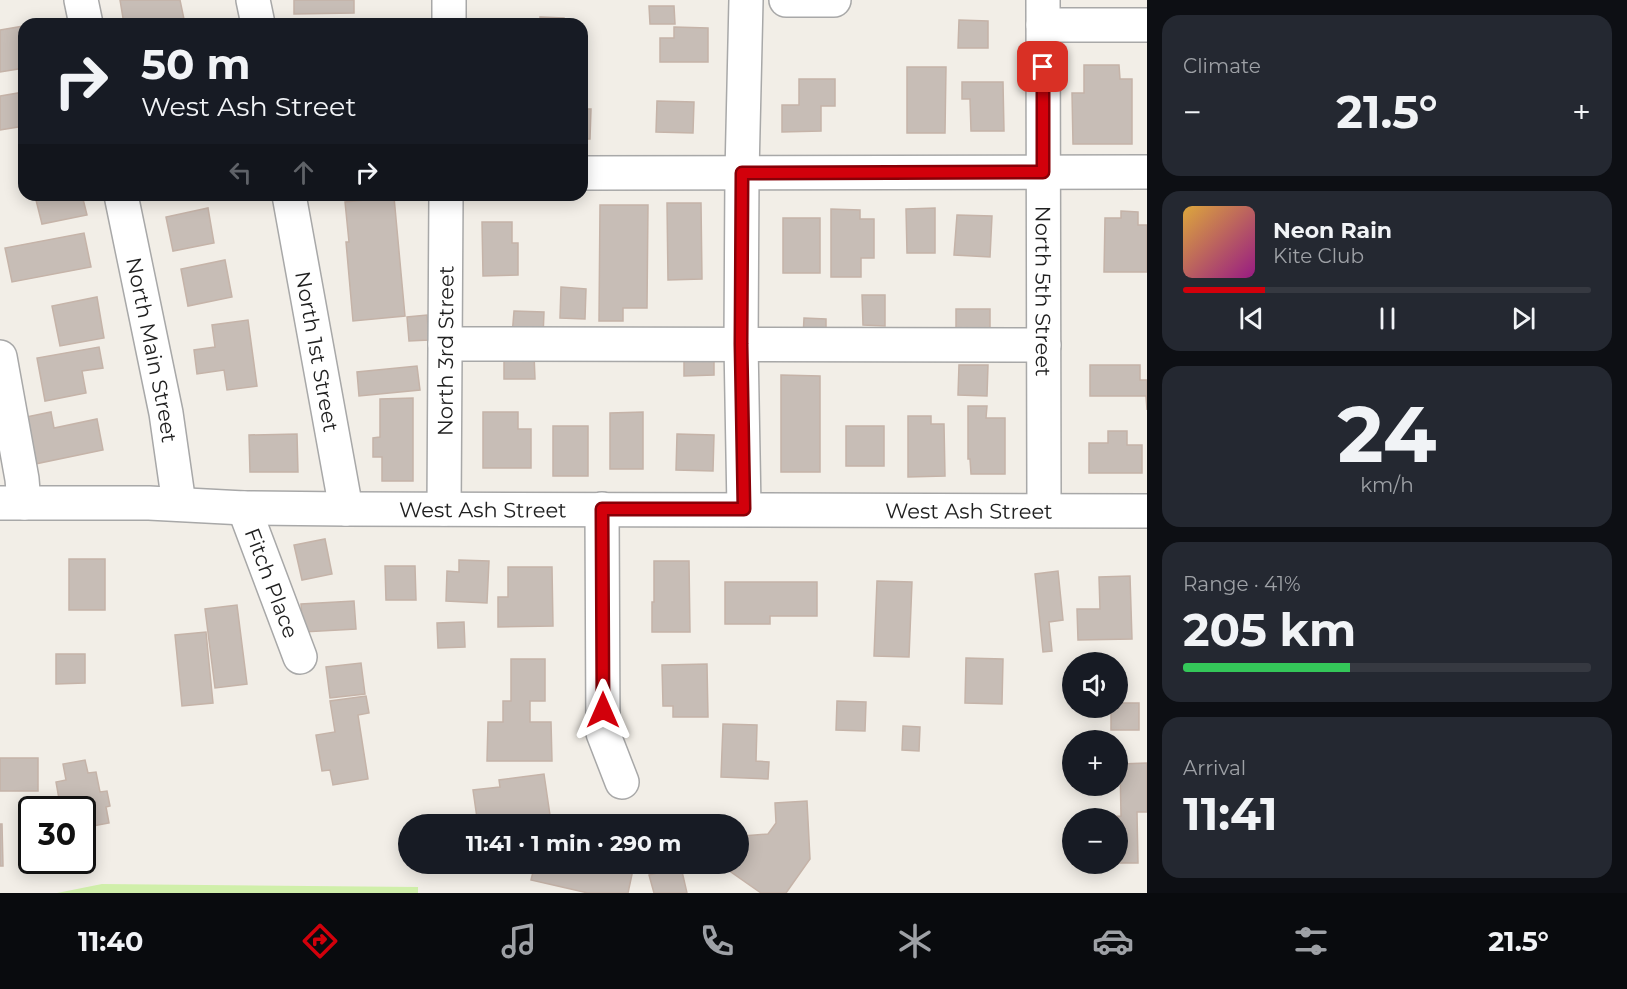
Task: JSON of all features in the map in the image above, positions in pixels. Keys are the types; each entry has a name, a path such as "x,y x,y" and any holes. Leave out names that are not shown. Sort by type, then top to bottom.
{"street":[{"path":"81,0 85,18"},
{"path":"253,0 257,18"},
{"path":"449,0 449,18"},
{"path":"744,509 741,344 746,0"},
{"path":"786,0 834,0"},
{"path":"1043,13 1101,13 1147,26"},
{"name":"North 5th Street","path":"1043,13 1044,510"},
{"path":"588,173 1147,172"},
{"name":"North Main Street","path":"123,201 166,413 178,504"},
{"name":"North 1st Street","path":"290,201 346,509"},
{"name":"North 3rd Street","path":"444,509 446,201"},
{"path":"445,344 1044,345"},
{"path":"0,357 22,479 12,503"},
{"name":"West Ash Street","path":"12,503 149,503 244,508 346,509 1147,511"},
{"name":"Fitch Place","path":"244,508 300,657"},
{"path":"602,509 603,733 622,782"}],"green space":[{"path":"102,884 418,887 418,893 57,893"}],"building":[{"path":"120,0 180,0 184,18 123,18"},
{"path":"294,0 354,0 354,13 294,14"},
{"path":"649,6 674,6 675,24 650,24"},
{"path":"959,20 988,21 988,48 958,48"},
{"path":"18,27 18,69 0,72 0,30"},
{"path":"674,27 708,28 708,62 660,62 660,38 674,38"},
{"path":"1084,65 1119,65 1120,79 1132,79 1132,144 1073,144 1072,93 1084,93"},
{"path":"907,67 946,67 945,133 907,133"},
{"path":"799,79 835,79 835,106 821,106 821,131 782,132 782,105 799,105"},
{"path":"962,82 1003,82 1004,131 971,131 970,99 962,99"},
{"path":"18,93 18,127 0,130 0,96"},
{"path":"657,101 694,102 693,133 656,132"},
{"path":"588,109 591,109 590,139 588,139"},
{"path":"36,201 84,201 87,215 42,224"},
{"path":"394,201 405,316 353,321 345,202"},
{"path":"667,203 701,203 702,279 668,280"},
{"path":"600,205 648,205 647,308 623,308 623,321 599,321"},
{"path":"208,208 214,243 173,251 166,217"},
{"path":"935,208 935,253 907,253 906,209"},
{"path":"831,209 860,210 860,219 874,219 874,258 861,258 861,277 831,277"},
{"path":"1121,211 1138,212 1138,225 1147,225 1147,272 1104,272 1105,218 1121,218"},
{"path":"957,215 992,216 990,257 954,255"},
{"path":"783,218 820,218 820,273 783,273"},
{"path":"482,222 512,222 512,243 518,243 518,275 483,276"},
{"path":"84,233 91,267 12,282 5,248"},
{"path":"225,260 232,297 188,306 181,269"},
{"path":"561,287 586,289 585,319 560,318"},
{"path":"862,295 885,295 885,326 863,325"},
{"path":"97,297 104,338 60,346 52,306"},
{"path":"956,309 990,309 990,335 956,336"},
{"path":"514,311 544,312 543,337 512,336"},
{"path":"427,315 429,340 409,341 407,317"},
{"path":"804,318 826,319 826,338 803,337"},
{"path":"248,320 257,386 227,390 224,370 197,374 194,350 215,347 212,325"},
{"path":"99,347 103,368 82,371 86,393 45,401 37,358"},
{"path":"504,354 534,354 535,379 504,379"},
{"path":"684,354 714,354 714,375 684,376"},
{"path":"959,365 988,365 987,396 958,395"},
{"path":"1090,365 1140,365 1140,380 1147,380 1147,410 1146,396 1090,396"},
{"path":"417,366 420,390 359,396 357,372"},
{"path":"781,375 820,376 820,472 781,472"},
{"path":"413,398 413,481 382,481 382,457 373,457 373,438 380,437 380,399"},
{"path":"968,406 987,406 986,418 1005,418 1005,474 971,474 970,459 968,459"},
{"path":"51,412 54,428 97,419 103,450 35,464 26,417"},
{"path":"483,412 518,412 518,429 531,429 531,468 483,468"},
{"path":"643,412 643,469 610,469 610,413"},
{"path":"908,416 931,416 931,424 944,424 945,476 908,477"},
{"path":"553,426 588,426 588,476 553,476"},
{"path":"846,426 884,426 884,466 846,466"},
{"path":"1108,431 1127,431 1127,445 1142,445 1142,473 1089,473 1089,443 1108,443"},
{"path":"297,434 298,472 250,472 249,435"},
{"path":"677,434 714,435 713,471 676,470"},
{"path":"325,539 332,574 302,580 294,545"},
{"path":"69,559 105,559 105,610 69,610"},
{"path":"459,560 489,561 487,603 446,601 447,571 459,572"},
{"path":"654,561 689,561 690,632 652,632"},
{"path":"385,566 415,566 416,600 386,600"},
{"path":"508,567 552,567 553,626 498,627 498,597 508,597"},
{"path":"1058,571 1063,620 1049,622 1052,651 1043,652 1035,574"},
{"path":"1130,576 1132,639 1078,640 1077,609 1100,609 1099,577"},
{"path":"877,581 912,582 909,657 874,656"},
{"path":"725,582 817,582 817,616 770,616 770,624 725,624"},
{"path":"354,601 356,629 303,632 301,604"},
{"path":"237,605 247,684 215,688 205,609"},
{"path":"464,622 465,647 438,648 437,623"},
{"path":"206,632 213,703 182,706 175,635"},
{"path":"56,654 85,654 85,683 56,684"},
{"path":"966,658 1003,659 1002,704 965,703"},
{"path":"511,659 545,659 545,701 530,701 530,722 551,722 552,761 487,761 488,722 503,722 503,701 511,701"},
{"path":"361,663 365,694 330,698 326,667"},
{"path":"707,664 708,717 673,717 673,706 663,706 662,665"},
{"path":"366,696 369,713 358,715 368,779 333,785 330,770 322,771 316,735 335,732 330,701"},
{"path":"837,701 866,702 865,731 836,730"},
{"path":"1128,703 1139,703 1139,730 1111,730 1111,718 1128,718"},
{"path":"723,724 757,725 756,761 769,762 768,779 721,777"},
{"path":"903,726 920,727 919,751 902,750"},
{"path":"0,758 38,758 38,791 0,791"},
{"path":"85,760 88,773 96,772 100,792 107,791 110,806 106,807 109,823 96,825 96,796 58,796 56,782 66,780 63,764"},
{"path":"1147,763 1147,812 1137,812 1138,863 1128,863 1128,808 1121,808 1121,796 1128,796 1128,764"},
{"path":"544,774 550,814 476,814 473,790 500,787 499,780"},
{"path":"807,801 810,859 786,893 761,893 734,874 749,874 749,836 768,834 776,823 775,803"},
{"path":"0,824 2,824 3,866 0,866"},
{"path":"532,874 632,874 628,893 588,893 531,880"},
{"path":"683,874 687,893 654,893 649,875"}],"route":[{"path":"603,710 602,509 744,509 741,344 742,173 1043,172 1043,67"}]}
